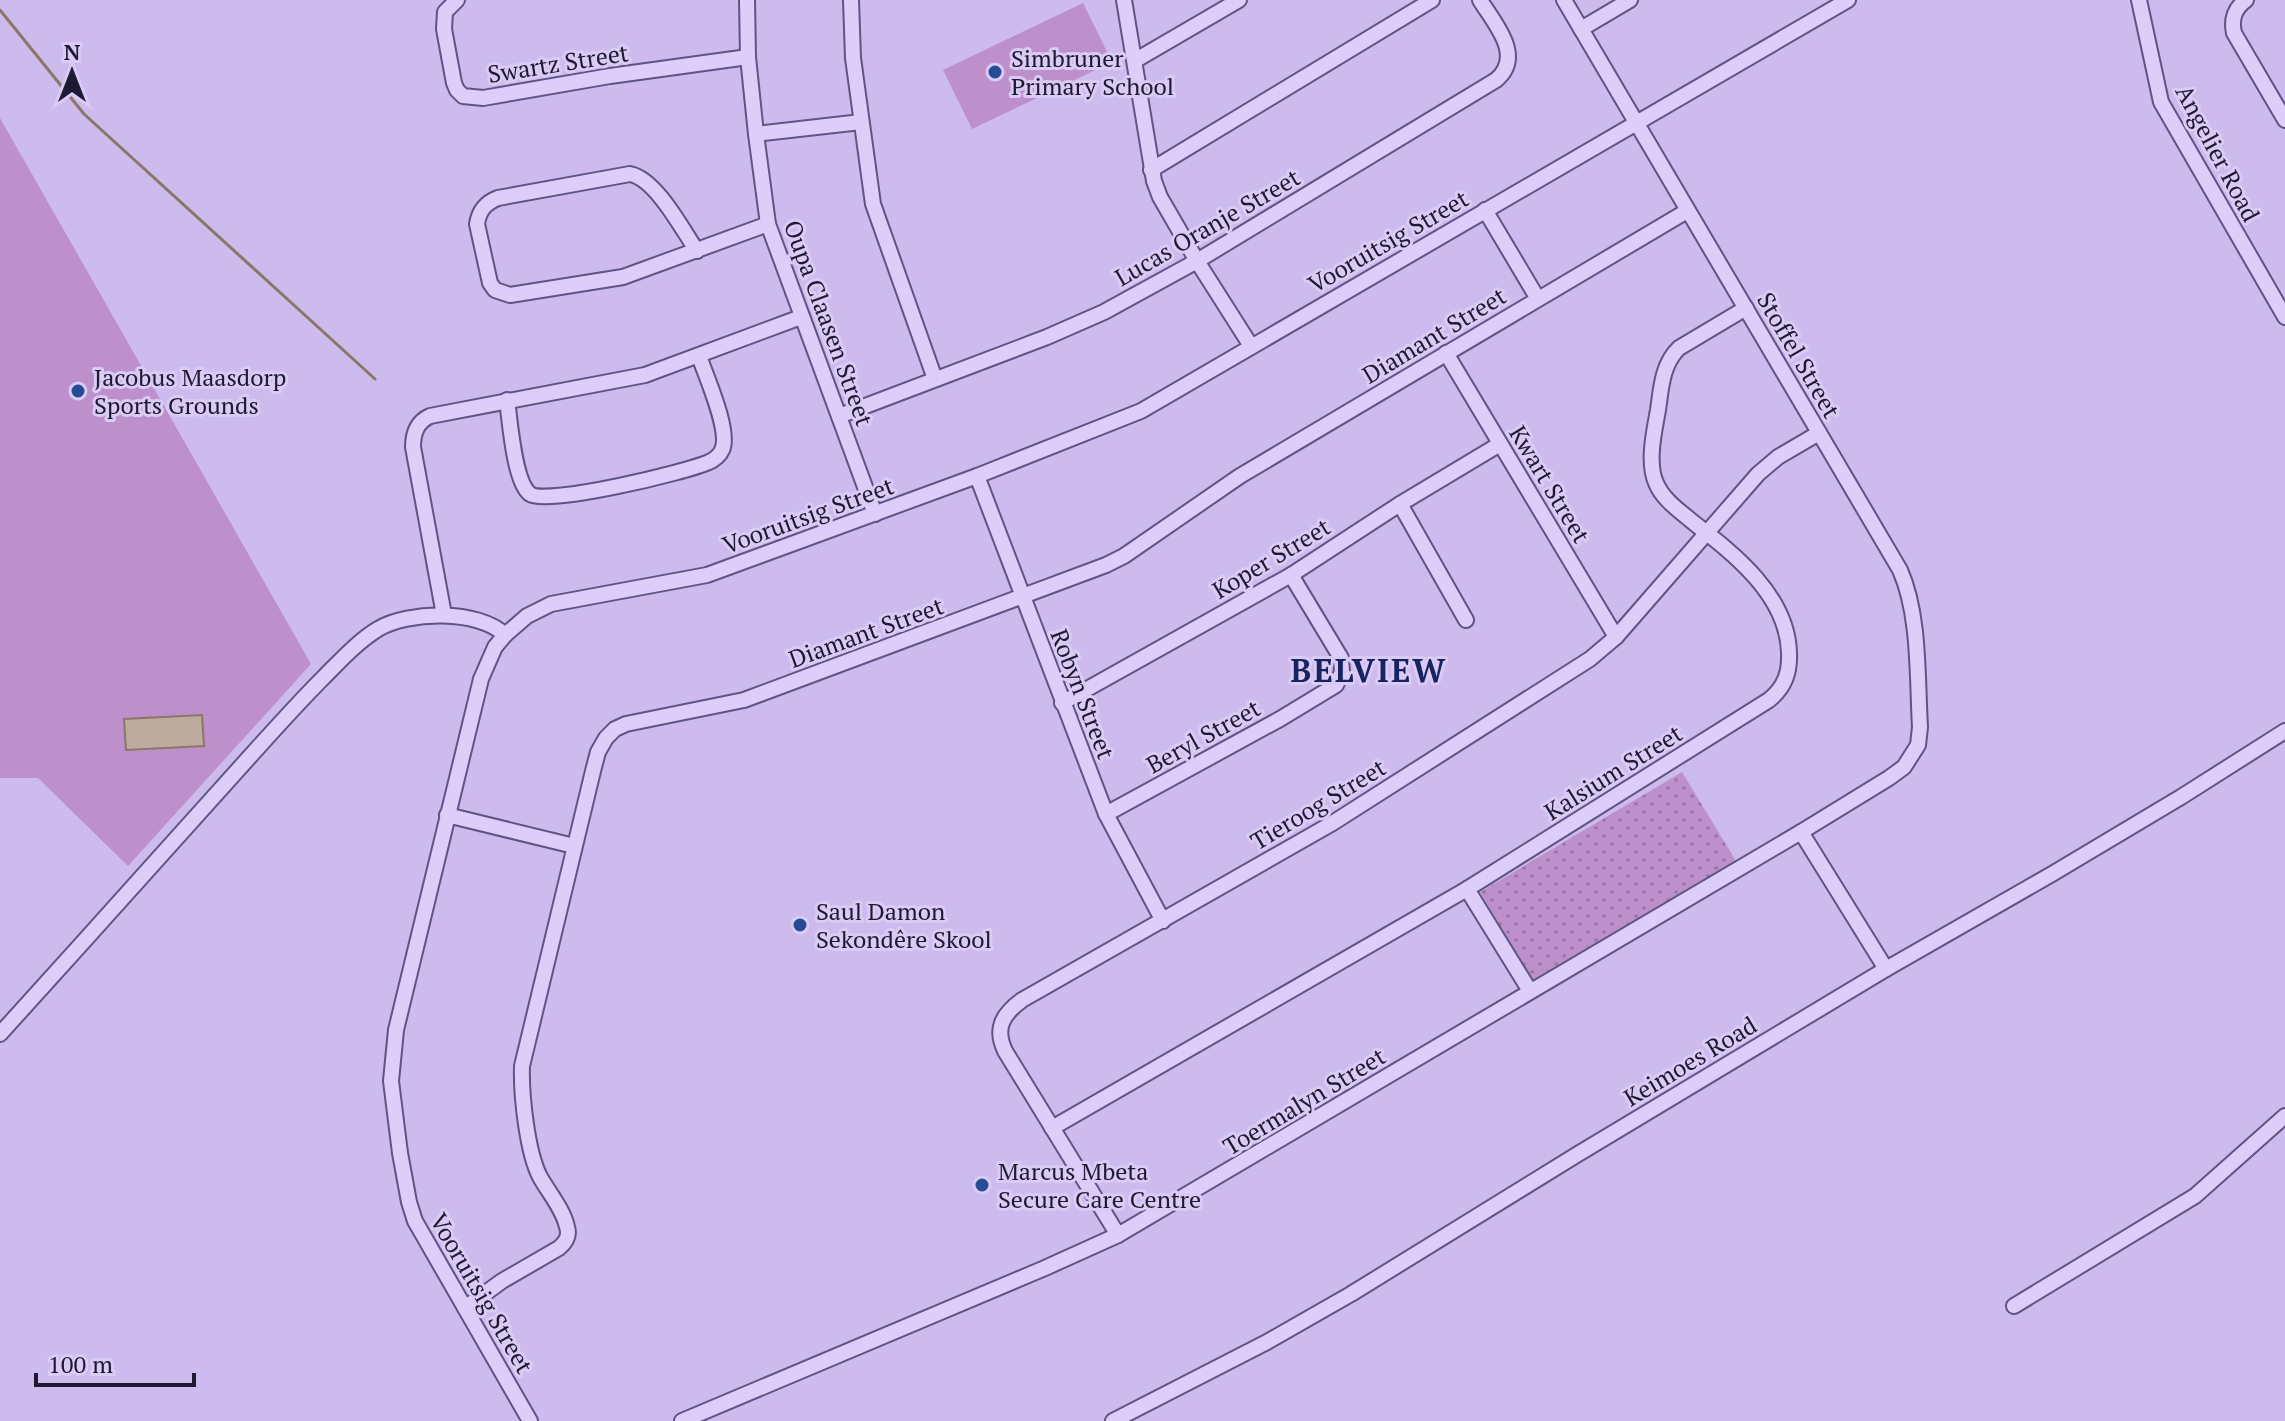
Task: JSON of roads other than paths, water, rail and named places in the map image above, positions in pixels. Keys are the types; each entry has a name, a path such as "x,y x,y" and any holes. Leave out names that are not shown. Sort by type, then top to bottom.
{"street":[{"name":"Swartz Street","path":"457,0 445,12 444,29 454,83 457,90 469,98 501,96 610,76 748,57"},
{"name":"Oupa Claasen Street","path":"747,0 748,57 768,224 875,514"},
{"path":"851,0 853,58 873,204 935,379"},
{"path":"1124,0 1136,60 1151,170 1160,197 1251,346"},
{"path":"1151,170 1432,0"},
{"name":"Lucas Oranje Street","path":"839,416 1089,320 1197,261 1501,76 1507,67 1508,50 1480,0"},
{"name":"Stoffel Street","path":"1564,0 1909,588 1920,727 1918,745 1913,755"},
{"path":"1581,29 1630,0"},
{"name":"Vooruitsig Street","path":"530,1421 419,1230 412,1212 400,1153 391,1081 396,1030 481,679 495,647 505,635 527,616 551,604 693,579 977,476 1141,411 1848,0"},
{"name":"Angelier Road","path":"2139,0 2161,102 2285,317"},
{"path":"2246,0 2233,17 2234,33 2285,120"},
{"path":"1136,60 1231,2"},
{"path":"756,134 861,122"},
{"path":"697,251 644,178 630,174 498,198 487,203 477,224 490,283 495,290 510,295 623,277 697,251 768,224"},
{"path":"1485,210 1538,299"},
{"name":"Diamant Street","path":"465,1308 502,1281 559,1248 567,1238 566,1222 536,1166 521,1074 574,846 598,752 606,738 619,727 633,722 744,700 1089,572 1124,556 1217,490 1687,211"},
{"name":"Kalsium Street","path":"1052,1128 1467,889 1769,700 1782,688 1787,677 1788,643 1772,600 1753,574 1674,507 1657,486 1653,474 1656,416 1665,370 1675,352 1746,308"},
{"path":"444,615 413,447 420,422 430,416 645,375 801,317"},
{"name":"Kwart Street","path":"1446,353 1616,637"},
{"path":"507,400 520,478 530,493 537,497 564,495 670,475 711,461 722,450 722,425 699,356"},
{"name":"Tieroog Street","path":"1118,1235 1002,1044 999,1030 1010,1008 1388,789 1590,659 1616,637 1758,474 1778,457 1819,433"},
{"name":"Koper Street","path":"1062,703 1291,575 1500,444"},
{"name":"Robyn Street","path":"977,476 1106,814 1163,921"},
{"path":"1400,504 1466,620"},
{"name":"Beryl Street","path":"1106,814 1336,685 1342,672 1341,658 1291,575"},
{"path":"0,1034 287,715 375,630 392,623 444,615 482,620 505,635"},
{"name":"Keimoes Road","path":"1113,1421 1256,1348 1351,1294 1886,969 2181,797 2285,731"},
{"name":"Toermalyn Street","path":"682,1421 1031,1275 1118,1235 1801,832 1897,774 1913,755"},
{"path":"447,815 574,846"},
{"path":"1801,832 1886,969"},
{"path":"1467,889 1530,991"},
{"path":"2014,1306 2195,1196 2285,1116"}],"waterway":[{"path":"0,10 84,114 375,379"}],"place":[{"name":"Simbruner Primary School","path":"995,72"},
{"name":"Jacobus Maasdorp Sports Grounds","path":"78,391"},
{"name":"Saul Damon Sekondêre Skool","path":"800,925"},
{"name":"Marcus Mbeta Secure Care Centre","path":"982,1185"}],"district":[{"name":"BELVIEW","path":"1369,670"}]}
